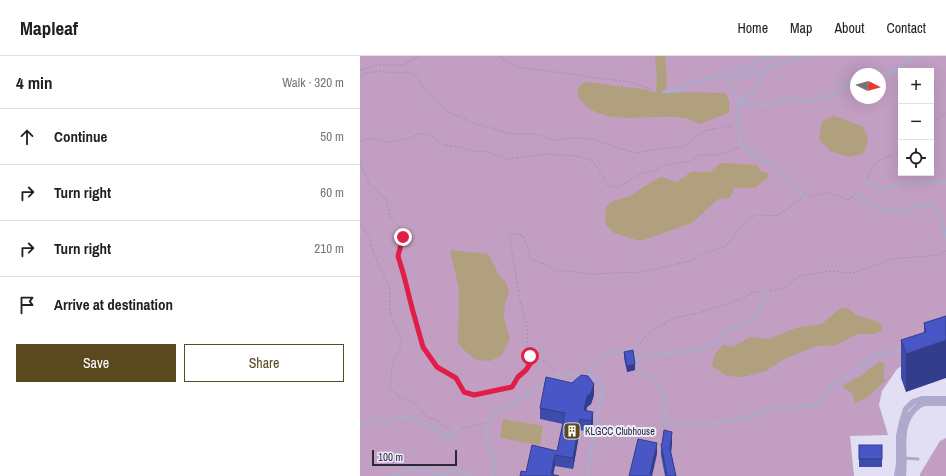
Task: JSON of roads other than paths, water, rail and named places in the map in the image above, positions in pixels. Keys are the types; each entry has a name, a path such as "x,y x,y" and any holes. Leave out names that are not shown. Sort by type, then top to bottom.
{"street":[{"path":"897,476 899,464 899,436 906,409 913,402 922,399 946,399"},
{"path":"903,476 903,443 907,422 910,415 918,406 923,404 946,403"}],"lane":[{"path":"663,92 671,91 776,56"},
{"path":"739,102 757,88 761,73 766,68 805,56"},
{"path":"886,74 916,56"},
{"path":"727,80 755,72 761,73"},
{"path":"723,74 739,102 738,127 742,146 758,158 776,167 804,197"},
{"path":"739,102 767,106 789,98 805,102 841,91 848,81 850,81"},
{"path":"866,183 883,189 902,183 946,182"},
{"path":"857,194 870,204 887,210 906,212 917,206 930,203 939,212 946,237"},
{"path":"638,360 645,356 698,350 719,340 728,329 748,322 758,315 765,292"},
{"path":"587,376 597,360 613,352 634,350 640,371 657,382 663,392 665,403 665,424 698,425 740,419 770,410 817,404 830,387 875,356 900,350 906,347"},
{"path":"492,476 495,461 487,443 487,428 492,416 557,376 575,374 593,378 600,382 602,387 600,407 597,415 587,476"},
{"path":"360,424 369,419 375,418 389,422 403,417 420,421 450,438 453,437 457,429"},
{"path":"904,458 918,459"},
{"path":"395,476 409,469 415,468 440,474 445,474 457,469 471,476"}],"waterway":[{"path":"660,56 662,79 661,94"}],"place":[{"name":"KLGCC Clubhouse","path":"572,431"}]}
